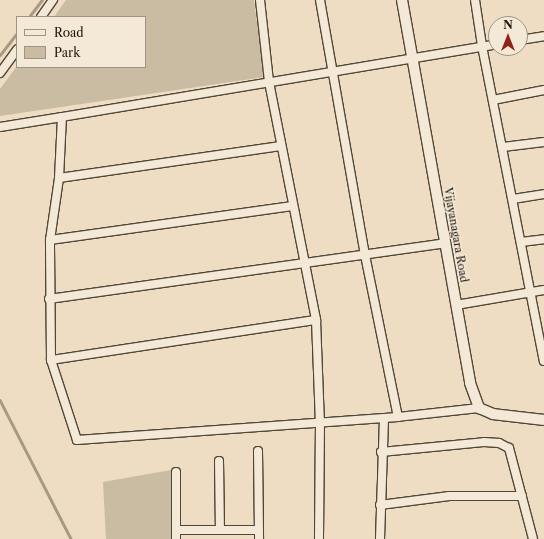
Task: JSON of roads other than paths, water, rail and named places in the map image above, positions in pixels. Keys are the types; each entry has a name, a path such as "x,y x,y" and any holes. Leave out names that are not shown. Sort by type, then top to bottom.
{"street":[{"path":"42,16 54,0"},
{"path":"260,0 269,82 291,206 316,320 320,422 319,539"},
{"path":"320,0 365,255 398,417"},
{"name":"Vijayanagara Road","path":"402,0 470,383 479,408"},
{"path":"475,0 482,46 544,361"},
{"path":"528,39 544,36"},
{"path":"0,127 488,45"},
{"path":"0,73 16,51"},
{"path":"493,100 544,90"},
{"path":"62,117 59,178 50,240 49,299 51,360 77,440 398,417 479,408 493,414 544,420"},
{"path":"502,147 544,142"},
{"path":"59,178 281,146"},
{"path":"513,199 544,194"},
{"path":"50,240 291,206"},
{"path":"521,242 544,238"},
{"path":"49,299 445,243"},
{"path":"456,305 544,290"},
{"path":"51,360 316,320"},
{"path":"380,539 384,418"},
{"path":"382,452 453,444 499,443 509,448 533,539"},
{"path":"258,451 259,539"},
{"path":"219,461 220,530"},
{"path":"176,472 176,539"},
{"path":"380,505 449,496 522,496"},
{"path":"176,530 259,530"}],"waterway":[{"path":"30,16 42,0"},
{"path":"0,55 16,34"},
{"path":"0,400 71,539"}]}
